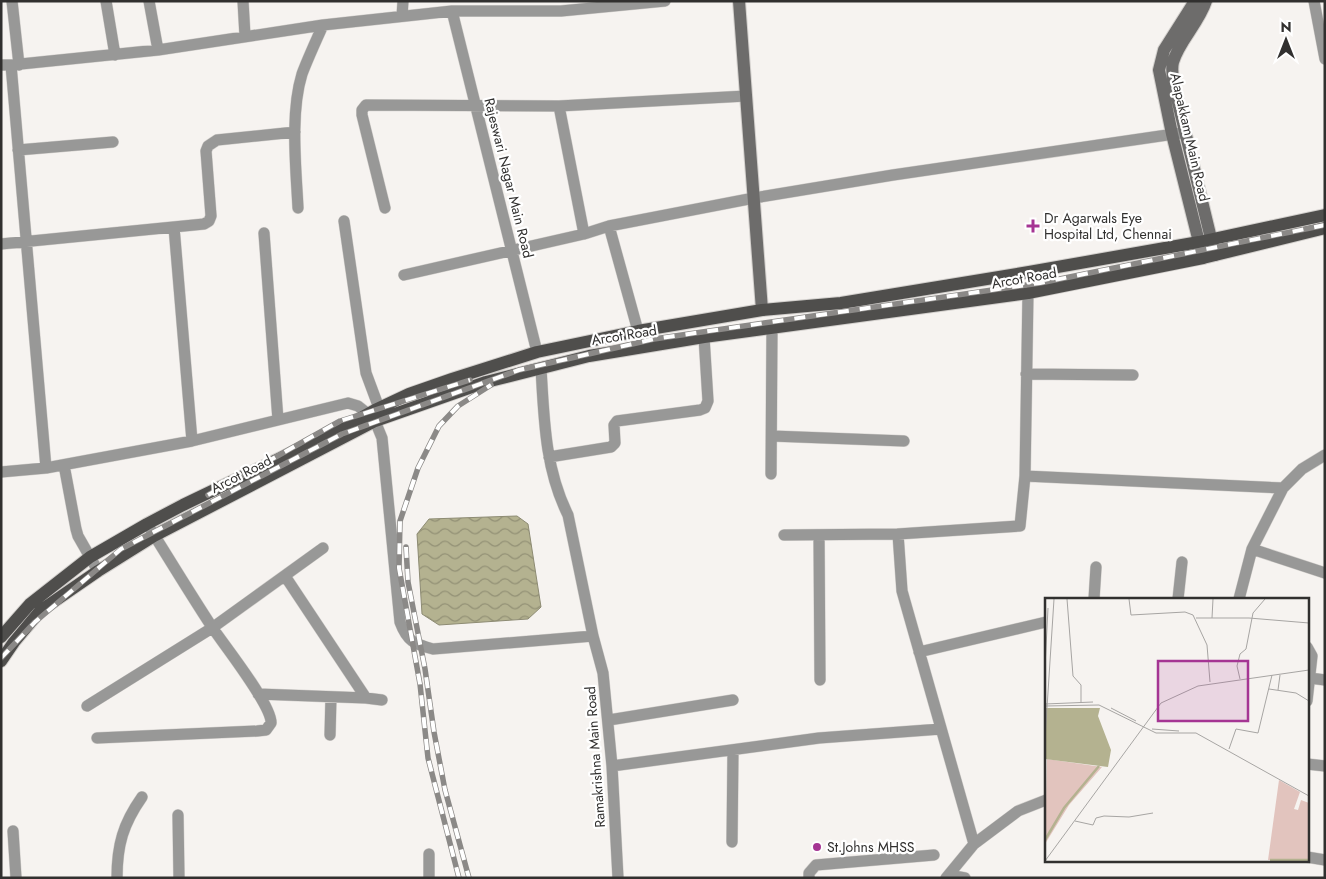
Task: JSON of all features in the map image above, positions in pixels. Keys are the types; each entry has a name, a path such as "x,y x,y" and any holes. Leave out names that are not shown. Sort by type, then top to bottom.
{"main road":[{"path":"739,1 762,310"},
{"name":"Alapakkam Main Road","path":"1194,1 1164,50 1160,64 1160,79 1179,133 1209,257"},
{"name":"Alapakkam Main Road","path":"1179,133 1173,62 1203,10 1206,1"},
{"name":"Arcot Road","path":"1,661 40,611 98,571 154,536 409,394 452,379 537,352 638,331 762,310 841,303 1205,241 1325,215"},
{"name":"Arcot Road","path":"374,414 486,382 590,356 704,337 1028,293 1209,257 1325,228"},
{"name":"Arcot Road","path":"1,637 30,604 90,558 147,524 323,443"}],"street":[{"path":"12,1 10,65 46,468"},
{"path":"106,1 115,55"},
{"path":"149,1 158,50"},
{"path":"243,1 245,36"},
{"path":"402,16 403,1"},
{"path":"10,65 158,50 323,25 452,11 665,1"},
{"path":"1314,1 1325,59"},
{"name":"Rajeswari Nagar Main Road","path":"452,11 537,352"},
{"path":"298,208 295,132 302,76 323,25"},
{"path":"385,208 362,115 364,107 371,104 476,107 559,106 746,96"},
{"path":"559,106 584,234"},
{"path":"1,244 204,224 209,221 211,216 206,151 208,146 213,142 295,132"},
{"path":"404,275 584,234 610,226 754,198 893,175 1179,133"},
{"path":"18,150 113,142"},
{"path":"344,221 366,373 374,414 382,438 400,622 405,636 412,642 433,649 593,636"},
{"path":"610,226 638,331"},
{"path":"174,228 192,441"},
{"path":"264,233 278,420"},
{"path":"784,535 898,534 1020,526 1025,476 1028,293"},
{"path":"771,474 772,329"},
{"path":"549,457 611,447 615,443 614,425 618,421 705,408 708,401 704,337"},
{"name":"Ramakrishna Main Road","path":"541,368 544,425 549,457 561,500 568,515 593,636 603,673 609,720 618,878"},
{"path":"1026,374 1133,375"},
{"path":"1,472 46,468 192,441 351,403 374,414"},
{"path":"772,436 904,441"},
{"path":"1239,598 1252,549 1283,488 1302,468 1325,455"},
{"path":"64,465 76,529 98,571"},
{"path":"1025,476 1283,488"},
{"path":"97,738 266,730 270,727 272,719 258,694 212,628 147,524"},
{"path":"898,534 902,590 974,844"},
{"path":"819,535 820,680"},
{"path":"87,706 212,628 323,548"},
{"path":"1252,549 1325,573"},
{"path":"1178,598 1182,562"},
{"path":"1094,598 1096,567"},
{"path":"285,576 366,698"},
{"path":"919,652 1045,622"},
{"path":"1308,649 1312,656 1308,693"},
{"path":"1310,678 1325,680"},
{"path":"258,694 382,700"},
{"path":"330,735 331,697"},
{"path":"609,720 733,700"},
{"path":"612,766 819,738 941,729"},
{"path":"732,842 733,750"},
{"path":"1308,764 1325,766"},
{"path":"116,878 117,853 120,841 134,808 142,797"},
{"path":"948,876 974,844 1018,811 1045,800"},
{"path":"178,815 179,878"},
{"path":"13,831 16,878"},
{"path":"429,854 429,878"},
{"path":"808,878 808,873 816,865 934,855"},
{"path":"1308,857 1325,860"},
{"path":"948,876 965,878"}],"water":[{"path":"517,516 528,524 541,607 528,619 439,625 422,614 417,534 429,519"}],"railway":[{"path":"1,658 35,622 121,549 342,434 519,370 654,339 1040,283 1325,225"},
{"path":"208,495 340,421 470,380"},
{"path":"459,878 428,758 420,684 399,568 400,521 418,468 439,426 458,406 491,385"},
{"path":"406,547 408,582 425,669 445,790 469,878"}],"place":[{"name":"Dr Agarwals Eye Hospital Ltd, Chennai","path":"1033,226"},
{"name":"St.Johns MHSS","path":"817,847"}]}
